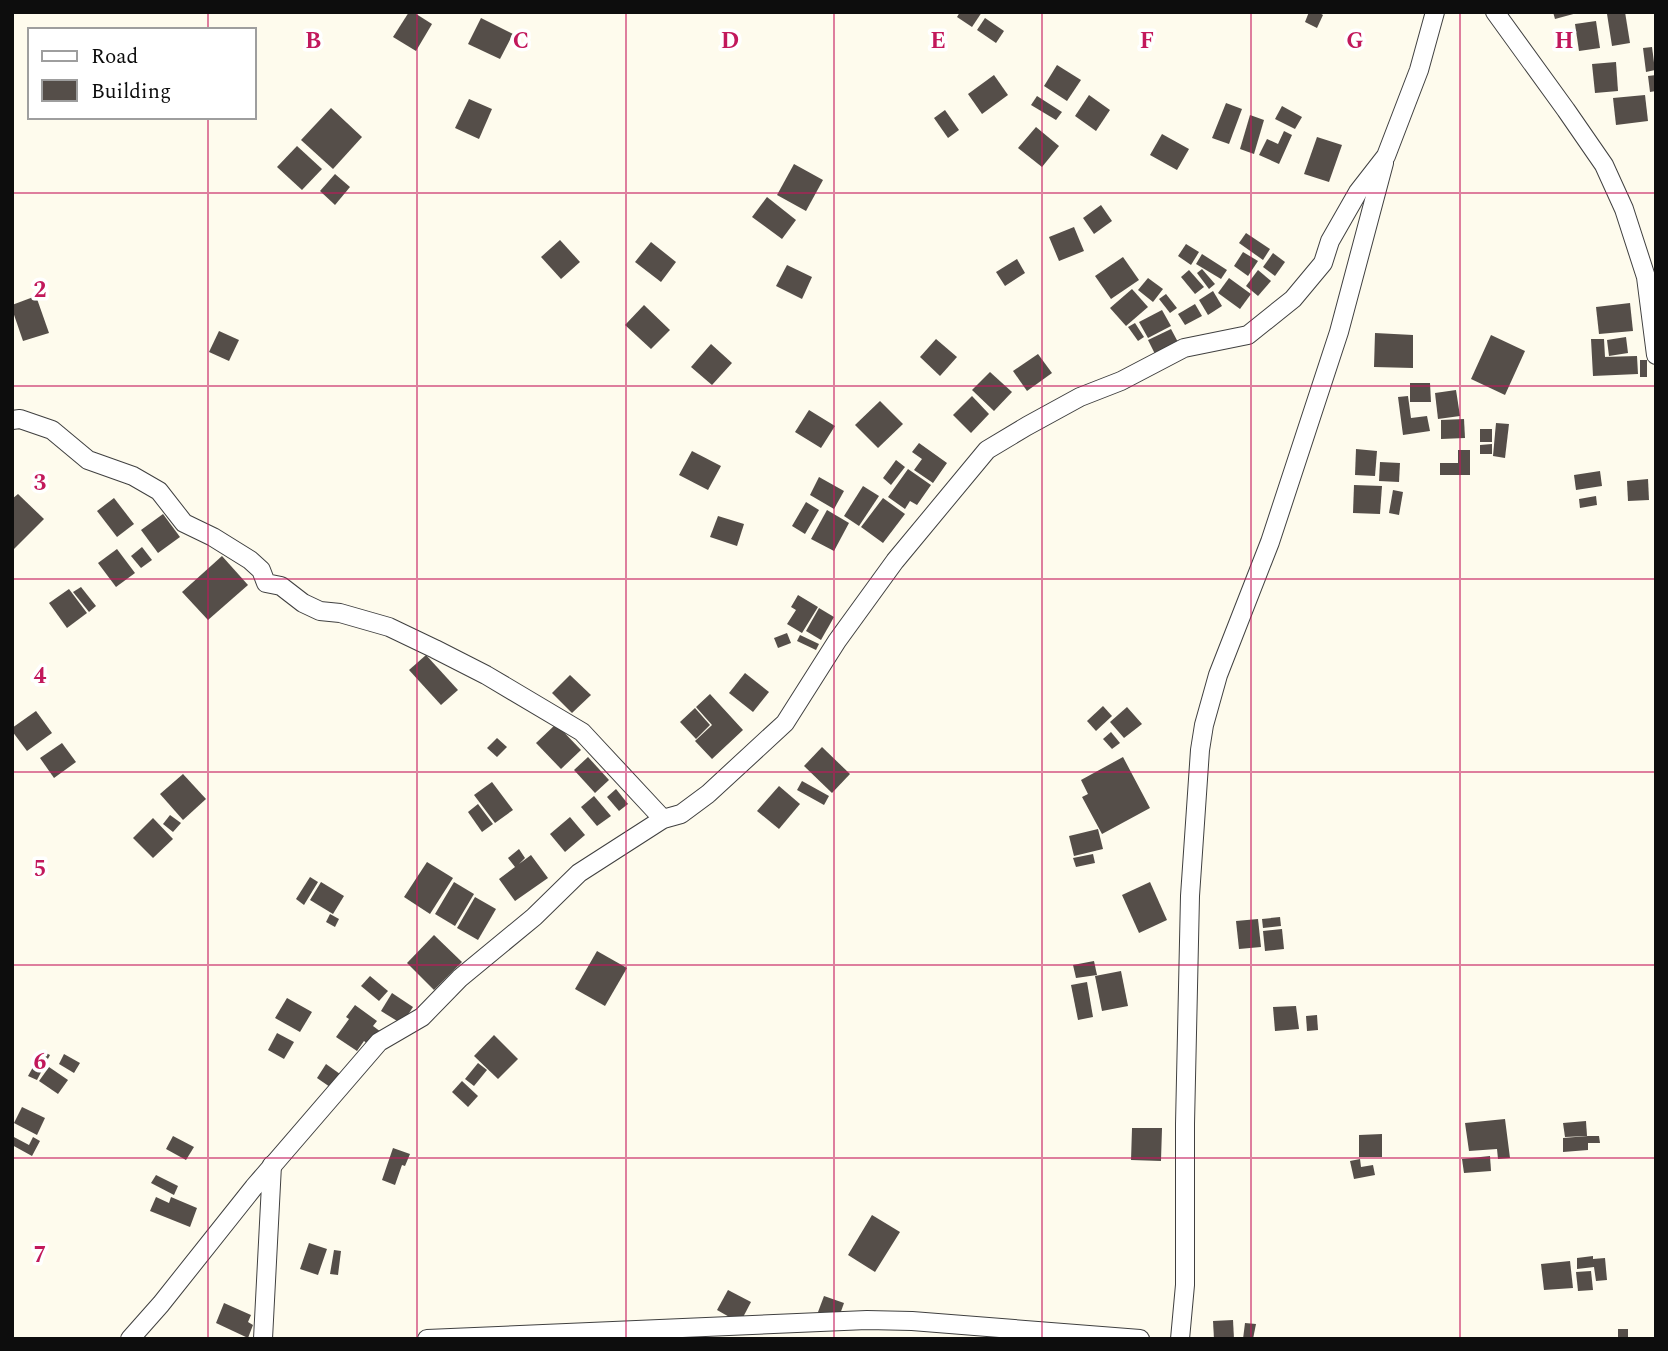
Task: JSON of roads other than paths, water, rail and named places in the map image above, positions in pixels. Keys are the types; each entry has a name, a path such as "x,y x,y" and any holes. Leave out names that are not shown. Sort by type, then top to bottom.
{"street":[{"path":"1181,1339 1185,1284 1190,896 1199,750 1218,675 1270,542 1339,332 1386,156 1419,70 1435,12"},
{"path":"1495,12 1604,165 1625,209 1646,276 1656,355"},
{"path":"130,1339 162,1304 272,1166 379,1042 422,1017 460,978 534,917 579,873 663,819 681,814 708,794 785,723 837,641 895,561 987,450 1080,397 1121,381 1184,348 1248,335 1293,299 1324,263 1330,241 1358,192 1386,156"},
{"path":"12,420 20,419 52,430 88,460 133,476 159,491 184,523 250,560 261,570 266,583 281,586 303,603 320,611 340,613 379,624 435,649 486,675 582,732 663,819"},
{"path":"263,1339 272,1166"},
{"path":"427,1339 867,1320 912,1321 1140,1339"}]}
